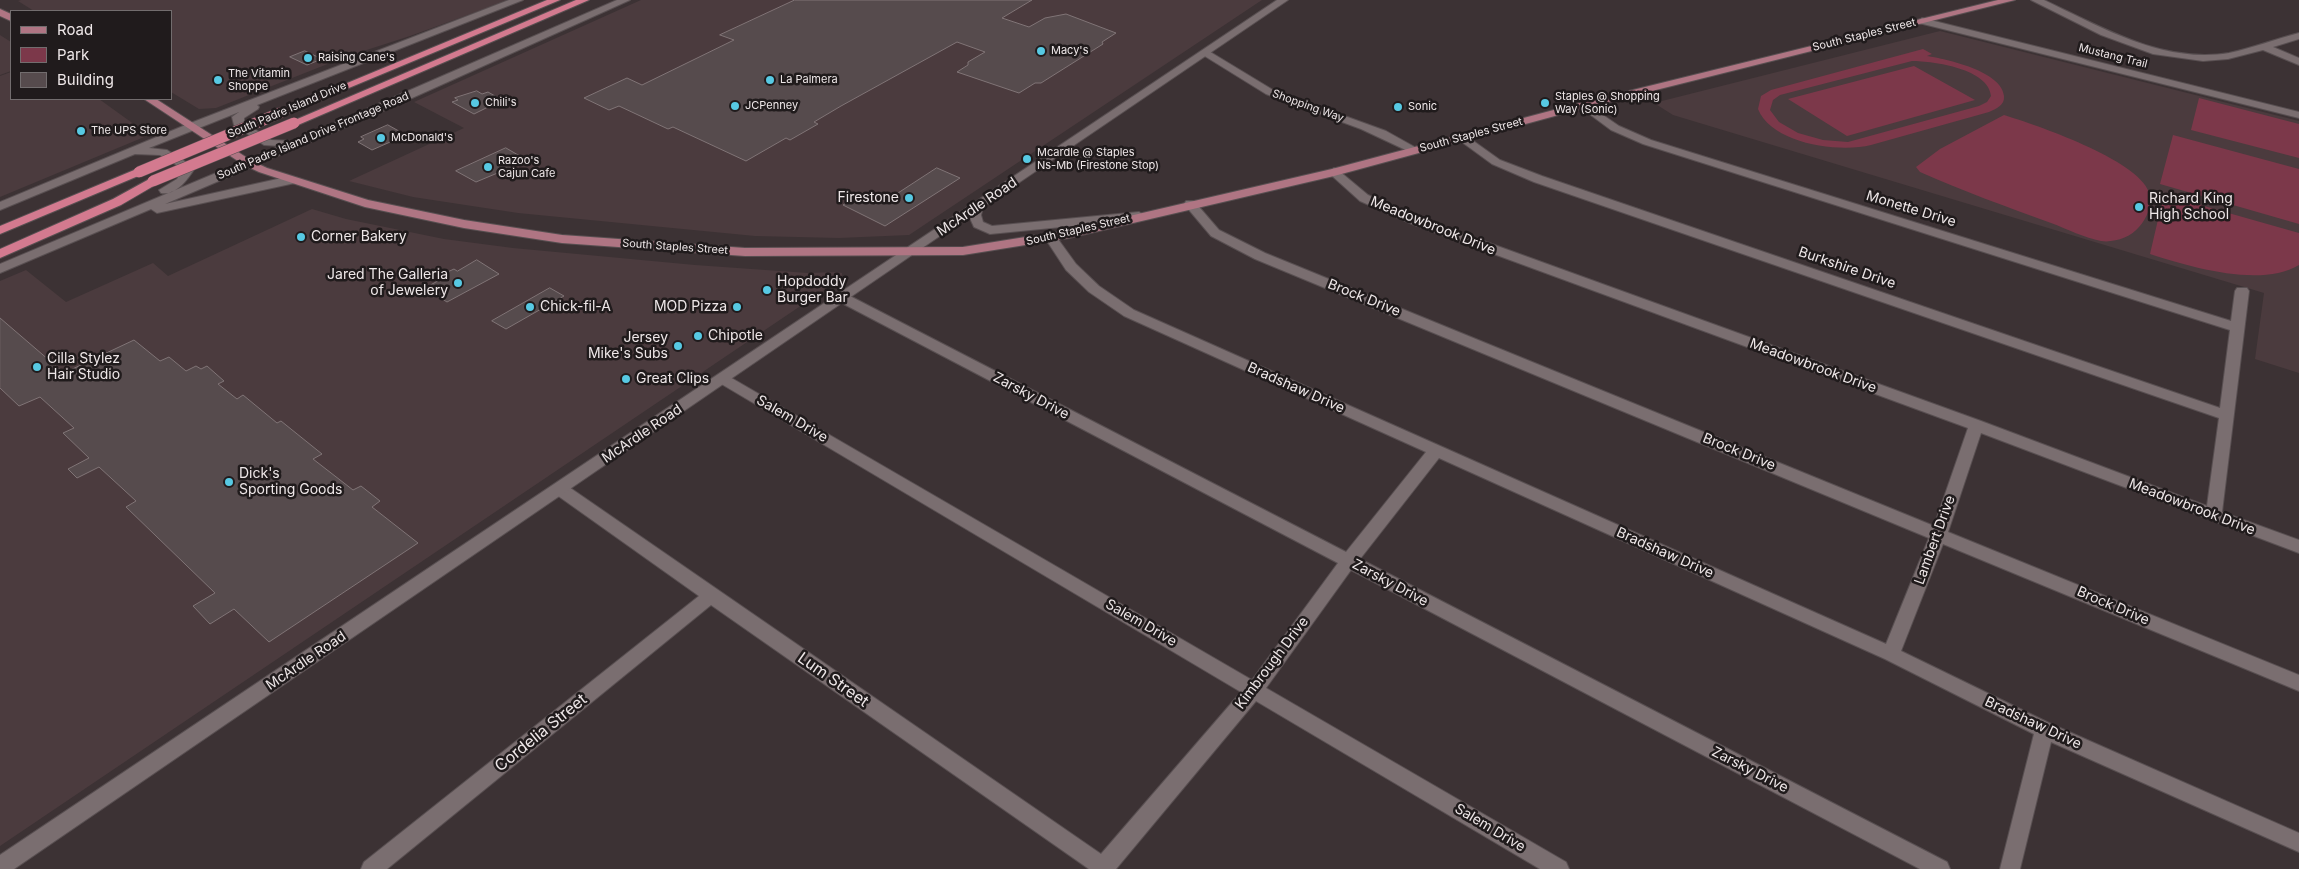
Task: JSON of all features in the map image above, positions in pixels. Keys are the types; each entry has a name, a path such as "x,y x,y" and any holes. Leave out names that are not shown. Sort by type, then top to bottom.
{"highway":[{"name":"South Padre Island Drive","path":"0,230 555,0"},
{"name":"South Padre Island Drive","path":"0,245 584,0"},
{"path":"0,254 117,202 153,181"},
{"path":"0,219 28,208 107,186"}],"main road":[{"name":"South Staples Street","path":"151,100 248,163 291,180 351,199 464,224 562,239 745,252 908,253 963,251 1052,238 1190,204 1334,172 1461,137 2010,0"}],"street":[{"path":"0,206 121,154 518,0"},
{"name":"South Padre Island Drive Frontage Road","path":"0,269 248,163 388,106 624,0"},
{"name":"McArdle Road","path":"0,867 1283,0"},
{"path":"2036,0 2136,46 2172,54 2228,56 2299,36"},
{"name":"Mustang Trail","path":"1922,21 2299,115"},
{"path":"388,106 377,107 297,141 281,144 268,143 238,123 238,117 251,108 403,49 420,37"},
{"path":"2262,46 2299,62"},
{"name":"Shopping Way","path":"1207,53 1232,66 1262,89 1391,136 1414,150"},
{"name":"Monette Drive","path":"1584,106 1615,128 1647,142 2236,326"},
{"name":"Burkshire Drive","path":"1461,137 1496,162 1538,179 2228,416"},
{"path":"117,220 181,181 189,168 163,152 149,150 121,154"},
{"name":"Meadowbrook Drive","path":"1334,172 1364,198 1416,222 1976,426 2299,547"},
{"path":"117,220 291,180"},
{"name":"Brock Drive","path":"1190,204 1215,233 1260,256 2299,683"},
{"path":"977,206 976,220 982,228 990,230 1139,216"},
{"name":"Bradshaw Drive","path":"1052,238 1071,267 1094,289 1129,313 1891,654 2044,730 2299,843"},
{"path":"2214,515 2228,416 2236,326 2242,291"},
{"name":"Zarsky Drive","path":"841,297 1940,869"},
{"name":"Salem Drive","path":"723,379 1255,689 1559,869"},
{"name":"Lambert Drive","path":"1891,654 1939,534 1976,426"},
{"name":"Kimbrough Drive","path":"1103,868 1255,689 1349,561 1436,451"},
{"name":"Lum Street","path":"560,489 1103,868"},
{"name":"Cordelia Street","path":"371,869 711,596"},
{"path":"2010,869 2044,730"}],"shaded area":[{"path":"509,0 348,56 216,108 199,109 172,93 172,10 32,10 18,1"},
{"path":"641,0 1262,0 909,235 839,238 755,236 518,213 413,197 349,181 464,128 414,102"},
{"name":"Richard King High School","path":"1940,31 2299,121 2299,373 2255,359 2264,293 1673,115 1654,103"},
{"path":"0,35 10,41 10,71 0,75"},
{"path":"10,72 10,100 100,100 149,135 0,197 0,76"},
{"path":"312,209 346,219 444,239 513,248 695,265 808,273 837,272 842,273 842,278 0,846 0,281 26,270 66,302 153,263 168,276"}],"green space":[{"path":"1923,49 1932,54 1927,56 1959,63 1984,73 2001,87 2004,99 2000,106 1989,112 1871,145 1842,148 1808,143 1777,131 1766,121 1758,109 1761,96 1771,90","holes":["1912,61 1946,65 1971,73 1981,79 1988,87 1991,96 1987,102 1979,106 1848,142 1823,140 1798,133 1779,122 1770,110 1773,100 1780,95"]},
{"path":"1914,66 1975,100 1847,136 1788,99"},
{"path":"2199,98 2299,124 2299,158 2191,130"},
{"path":"2004,115 2084,145 2126,167 2141,180 2149,192 2150,206 2147,215 2136,231 2117,240 2095,240 1952,186 1920,172 1916,167 1940,149"},
{"path":"2173,135 2299,169 2299,224 2160,184"},
{"path":"2172,197 2299,233 2299,265 2283,272 2265,275 2246,275 2205,269 2150,254 2163,198"}],"building":[{"name":"La Palmera","path":"795,0 1032,0 1002,18 1029,27 1045,18 1066,14 1116,33 1102,42 1103,44 1041,83 1035,83 1019,93 957,72 968,65 968,62 985,52 957,42 841,106 814,122 818,124 790,140 786,138 746,161 673,127 668,129 619,106 609,110 584,98 627,78 642,85 734,40 720,35"},
{"name":"Raising Cane's","path":"305,51 322,59 307,65 290,57"},
{"name":"Chili's","path":"477,91 482,94 488,92 502,100 474,114 452,102 458,100 455,98"},
{"name":"McDonald's","path":"388,125 406,135 372,150 358,142 364,139 361,137"},
{"name":"Razoo's Cajun Cafe","path":"506,148 525,159 517,163 519,164 476,182 456,171"},
{"name":"Firestone","path":"937,168 960,178 885,226 843,205 863,193 882,203"},
{"name":"Jared The Galleria of Jewelery","path":"477,260 499,274 447,302 425,288 445,277 441,275 454,269 457,271"},
{"name":"Chick-fil-A","path":"550,288 564,296 506,329 492,321"},
{"name":"Dick's Sporting Goods","path":"0,318 64,373 134,340 160,361 169,357 186,371 196,366 201,369 207,366 224,381 218,384 237,399 243,395 277,423 281,421 322,454 313,459 353,490 361,486 380,501 372,507 418,543 269,642 234,609 210,624 193,606 215,593 126,507 136,501 99,467 77,478 68,469 89,458 63,433 74,428 40,397 19,406 0,388"}],"place":[{"name":"Macy's","path":"1041,51"},
{"name":"Raising Cane's","path":"308,58"},
{"name":"The Vitamin Shoppe","path":"218,80"},
{"name":"La Palmera","path":"770,80"},
{"name":"Chili's","path":"475,103"},
{"name":"Staples @ Shopping Way (Sonic)","path":"1545,103"},
{"name":"JCPenney","path":"735,106"},
{"name":"Sonic","path":"1398,107"},
{"name":"The UPS Store","path":"81,131"},
{"name":"McDonald's","path":"381,138"},
{"name":"Mcardle @ Staples Ns-Mb (Firestone Stop)","path":"1027,159"},
{"name":"Razoo's Cajun Cafe","path":"488,167"},
{"name":"Firestone","path":"909,198"},
{"name":"Richard King High School","path":"2139,207"},
{"name":"Corner Bakery","path":"301,237"},
{"name":"Jared The Galleria of Jewelery","path":"458,283"},
{"name":"Hopdoddy Burger Bar","path":"767,290"},
{"name":"Chick-fil-A","path":"530,307"},
{"name":"MOD Pizza","path":"737,307"},
{"name":"Chipotle","path":"698,336"},
{"name":"Jersey Mike's Subs","path":"678,346"},
{"name":"Cilla Stylez Hair Studio","path":"37,367"},
{"name":"Great Clips","path":"626,379"},
{"name":"Dick's Sporting Goods","path":"229,482"}]}
